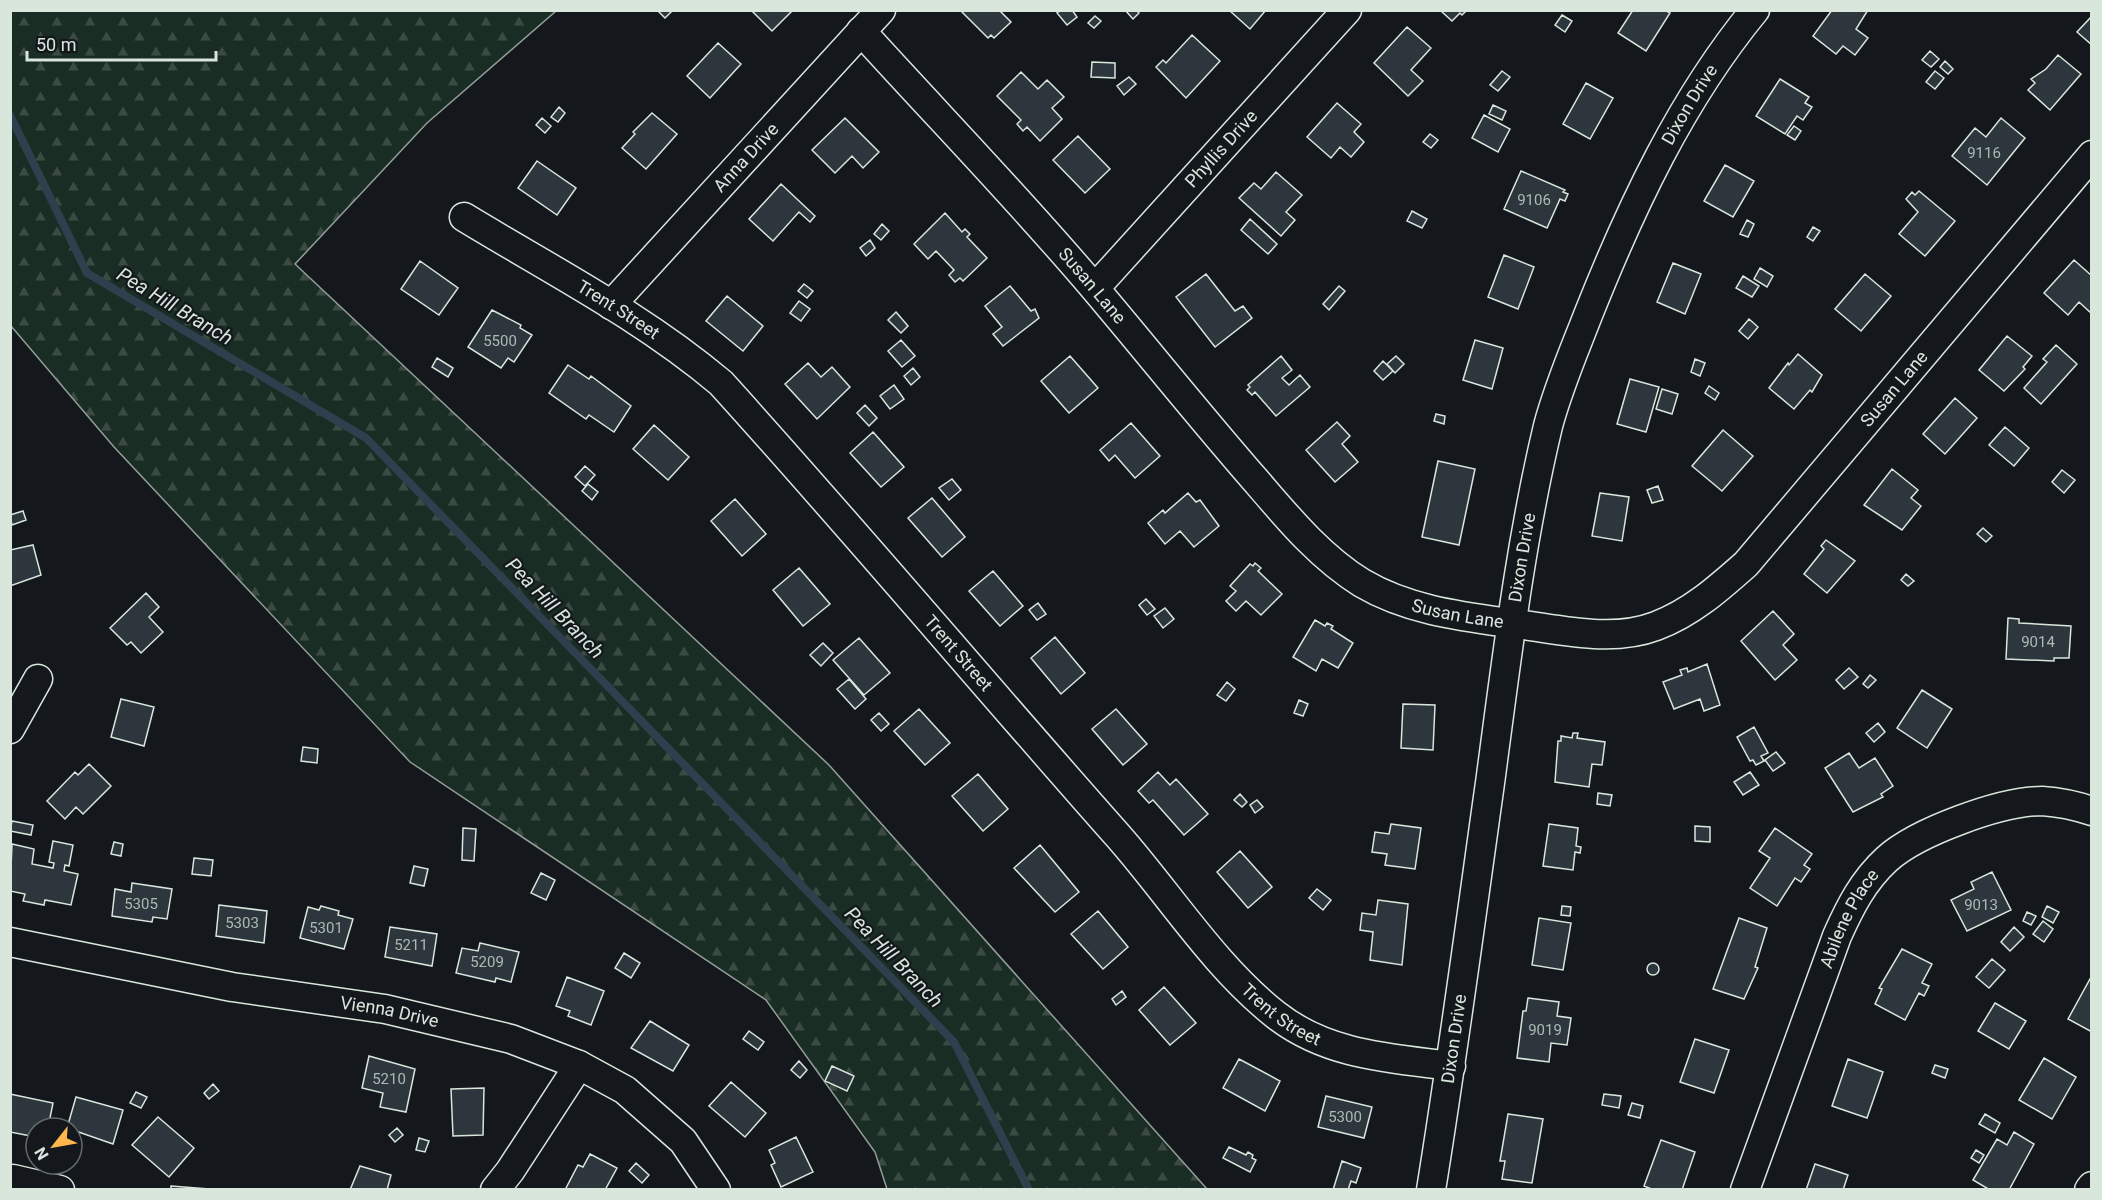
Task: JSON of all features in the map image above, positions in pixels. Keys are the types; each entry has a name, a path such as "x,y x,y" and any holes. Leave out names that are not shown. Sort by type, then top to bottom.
{"street":[{"name":"Anna Drive","path":"611,305 881,10"},
{"name":"Phyllis Drive","path":"1095,288 1347,10"},
{"name":"Dixon Drive","path":"1431,1190 1451,1066 1511,623 1549,423 1572,355 1623,230 1657,160 1688,106 1755,10"},
{"name":"Susan Lane","path":"861,31 1095,288 1218,438 1301,533 1331,560 1361,582 1398,601 1449,615 1595,634 1628,633 1657,626 1707,599 1746,564 2091,155"},
{"name":"Trent Street","path":"464,217 685,352 721,383 1151,874 1224,965 1276,1015 1319,1042 1352,1052 1451,1066"},
{"path":"10,729 38,679"},
{"name":"Abilene Place","path":"1744,1190 1837,936 1852,902 1872,876 1888,859 1912,843 1946,825 1981,814 2042,801 2091,811"},
{"name":"Vienna Drive","path":"10,942 232,987 384,1009 511,1039 579,1065 625,1090 683,1141 716,1190"},
{"path":"495,1190 510,1172 579,1065"},
{"path":"10,1181 13,1179 60,1190"}],"green space":[{"path":"10,11 556,11 427,123 295,264 829,765 1207,1189 887,1189 875,1152 766,1000 410,762 114,447 11,326"}],"building":[{"path":"657,10 673,10 665,18"},
{"path":"751,10 793,10 772,31"},
{"path":"960,10 999,10 1011,22 994,38 991,35 988,38"},
{"path":"1061,10 1072,10 1077,17 1067,25 1057,13"},
{"path":"1125,10 1136,10 1139,13 1133,19"},
{"path":"1229,10 1266,10 1250,29"},
{"path":"1440,10 1467,10 1452,21"},
{"path":"1633,10 1665,10 1670,13 1646,51 1618,33"},
{"path":"1832,10 1868,10 1856,29 1868,38 1855,55 1843,46 1836,54 1813,36"},
{"path":"1562,15 1572,21 1565,32 1555,25"},
{"path":"1095,16 1101,21 1094,28 1088,23"},
{"path":"2092,16 2092,45 2077,32"},
{"path":"1407,27 1431,48 1411,70 1423,81 1408,96 1374,63"},
{"path":"1192,35 1220,61 1186,98 1156,67 1163,60 1166,63"},
{"path":"718,43 741,64 710,98 687,76"},
{"path":"1930,51 1939,59 1931,67 1922,60"},
{"path":"2058,55 2081,74 2050,110 2028,90 2035,83 2031,79 2046,69"},
{"path":"1945,61 1953,69 1948,74 1940,67"},
{"path":"1092,62 1115,63 1115,78 1091,77"},
{"path":"1502,71 1510,77 1498,91 1490,85"},
{"path":"1935,71 1944,78 1935,89 1926,82"},
{"path":"1021,72 1038,89 1047,80 1064,97 1052,108 1062,119 1040,141 1027,127 1023,131 1017,124 1021,120 997,96"},
{"path":"1129,77 1136,84 1124,95 1117,86"},
{"path":"1780,79 1809,97 1805,103 1812,107 1803,120 1797,116 1785,134 1756,116"},
{"path":"1586,83 1613,98 1590,139 1563,124"},
{"path":"1337,103 1361,124 1354,132 1364,142 1351,157 1340,147 1331,158 1307,137"},
{"path":"1493,105 1506,111 1502,120 1489,114"},
{"path":"559,107 565,113 558,122 551,117"},
{"path":"652,113 677,134 646,169 622,148 635,134 633,132"},
{"path":"1484,115 1510,129 1498,152 1472,138"},
{"path":"542,118 551,126 545,133 536,125"},
{"path":"845,118 879,152 863,168 852,156 835,173 812,150"},
{"path":"2001,118 2025,138 1987,185 1952,156 1975,128 1986,137"},
{"path":"1794,126 1801,131 1795,140 1787,135"},
{"path":"1430,134 1438,140 1431,148 1423,142"},
{"path":"1078,136 1110,169 1085,193 1053,160"},
{"path":"537,161 576,188 557,215 518,188"},
{"path":"1725,165 1754,181 1733,217 1704,201"},
{"path":"1521,171 1565,190 1563,192 1568,194 1565,201 1560,199 1547,228 1504,209"},
{"path":"1276,172 1302,195 1286,212 1295,220 1281,236 1239,198 1254,183 1261,189"},
{"path":"781,184 815,216 810,222 799,212 773,241 749,219"},
{"path":"1919,191 1955,221 1925,256 1899,234 1918,212 1906,199 1912,192 1915,195"},
{"path":"1412,211 1427,219 1422,228 1407,221"},
{"path":"945,213 962,232 965,229 970,234 967,237 987,258 963,281 960,278 955,282 949,275 954,270 936,251 928,259 914,244"},
{"path":"1250,219 1277,244 1268,254 1241,230"},
{"path":"1747,220 1754,224 1748,237 1740,234"},
{"path":"882,224 889,231 881,240 874,234"},
{"path":"1813,227 1820,231 1813,241 1807,237"},
{"path":"870,240 875,248 866,256 860,248"},
{"path":"1504,255 1534,267 1518,309 1488,297"},
{"path":"2074,260 2092,276 2091,313 2079,302 2068,315 2044,293"},
{"path":"420,261 458,288 439,315 401,289"},
{"path":"1673,263 1701,274 1685,314 1657,302"},
{"path":"1760,268 1773,276 1767,287 1754,279"},
{"path":"1206,274 1235,311 1243,306 1252,318 1215,347 1176,297"},
{"path":"1865,274 1891,296 1861,331 1835,309"},
{"path":"1743,276 1759,286 1752,297 1736,288"},
{"path":"804,284 813,291 807,298 798,291"},
{"path":"1010,286 1031,311 1035,309 1039,318 1003,346 993,334 1002,327 985,306"},
{"path":"1339,286 1345,291 1329,310 1323,304"},
{"path":"727,296 763,326 743,351 706,321"},
{"path":"799,301 810,309 801,321 790,313"},
{"path":"492,310 521,325 520,328 532,335 514,362 508,358 501,368 468,347"},
{"path":"896,312 908,326 901,333 888,320"},
{"path":"1749,319 1758,327 1748,339 1739,331"},
{"path":"2007,336 2032,356 2023,367 2025,369 2004,391 1979,370"},
{"path":"901,340 915,356 902,367 888,351"},
{"path":"1475,340 1503,348 1492,389 1463,380"},
{"path":"2056,345 2077,364 2041,404 2024,388 2047,362 2043,359"},
{"path":"1798,354 1822,375 1812,392 1810,390 1794,409 1769,388"},
{"path":"1070,356 1098,388 1069,413 1041,381"},
{"path":"1281,356 1292,370 1282,378 1289,385 1300,375 1310,387 1276,416 1255,392 1252,395 1247,390 1250,387 1248,385"},
{"path":"1396,356 1404,364 1395,373 1387,364"},
{"path":"437,358 453,368 448,377 432,367"},
{"path":"1695,359 1705,363 1700,376 1691,372"},
{"path":"1383,361 1393,371 1383,380 1374,371"},
{"path":"808,363 821,377 832,367 850,387 817,419 785,384"},
{"path":"568,365 589,379 591,376 631,406 614,432 589,415 586,419 549,393"},
{"path":"913,368 920,377 911,385 904,376"},
{"path":"1630,379 1659,387 1646,432 1617,424"},
{"path":"894,385 904,399 890,409 880,396"},
{"path":"1709,386 1719,393 1715,400 1705,393"},
{"path":"1662,389 1678,394 1672,414 1656,409"},
{"path":"1955,398 1977,418 1945,454 1923,434"},
{"path":"865,405 877,418 869,426 857,413"},
{"path":"1436,414 1445,416 1444,424 1434,421"},
{"path":"1337,422 1350,436 1342,444 1358,462 1335,482 1306,450"},
{"path":"1131,423 1160,456 1135,478 1115,455 1109,461 1100,450"},
{"path":"654,425 689,457 668,480 633,449"},
{"path":"2005,427 2029,448 2014,466 1989,445"},
{"path":"1723,430 1753,456 1722,491 1692,466"},
{"path":"873,432 904,467 881,487 850,453"},
{"path":"1438,461 1475,469 1459,545 1422,537"},
{"path":"585,466 595,475 585,486 575,477"},
{"path":"1892,469 1918,490 1911,498 1921,506 1902,530 1864,505"},
{"path":"2062,470 2075,480 2064,493 2052,482"},
{"path":"952,479 961,490 949,500 939,488"},
{"path":"588,484 598,492 592,500 582,491"},
{"path":"1658,486 1663,500 1652,503 1647,490"},
{"path":"1188,493 1196,502 1200,500 1219,526 1194,547 1180,531 1165,544 1148,523 1163,510 1165,513"},
{"path":"1600,493 1629,497 1622,541 1592,536"},
{"path":"932,498 965,537 942,557 908,518"},
{"path":"735,499 766,534 742,556 711,521"},
{"path":"23,511 26,520 12,525 10,515"},
{"path":"1983,528 1992,536 1986,542 1977,534"},
{"path":"1826,540 1855,561 1827,593 1804,574 1824,549 1821,546"},
{"path":"33,545 41,575 10,586 10,550"},
{"path":"1255,563 1261,568 1258,571 1282,594 1261,615 1246,601 1236,611 1226,601 1236,591 1230,586 1250,564 1253,566"},
{"path":"799,568 830,604 803,626 773,590"},
{"path":"993,571 1023,606 1000,626 969,591"},
{"path":"1906,574 1914,581 1908,586 1901,580"},
{"path":"146,593 159,607 149,617 163,632 141,653 131,642 127,645 110,628"},
{"path":"1146,599 1155,609 1147,615 1139,605"},
{"path":"1038,603 1046,614 1037,620 1029,610"},
{"path":"1165,608 1174,619 1163,628 1154,616"},
{"path":"1773,611 1794,634 1783,645 1797,660 1775,680 1741,641"},
{"path":"2008,618 2019,619 2019,623 2071,626 2069,658 2054,658 2054,661 2006,659"},
{"path":"1315,620 1325,626 1327,623 1333,626 1331,629 1353,643 1338,668 1322,659 1316,671 1293,657"},
{"path":"1055,637 1085,673 1061,694 1031,658"},
{"path":"859,638 890,673 864,695 833,660"},
{"path":"823,643 833,653 821,666 810,655"},
{"path":"1707,664 1720,705 1704,711 1700,699 1674,709 1663,682 1682,675 1680,670 1687,668 1688,672"},
{"path":"1849,668 1858,677 1844,689 1836,680"},
{"path":"1870,675 1876,680 1868,688 1863,684"},
{"path":"849,679 866,699 855,709 837,689"},
{"path":"1227,682 1235,689 1226,701 1217,695"},
{"path":"1922,690 1952,709 1927,748 1897,728"},
{"path":"121,699 154,707 144,746 111,737"},
{"path":"1299,700 1308,704 1303,716 1294,713"},
{"path":"1403,704 1435,705 1433,750 1401,748"},
{"path":"919,709 950,743 925,765 894,731"},
{"path":"1116,709 1147,744 1123,765 1092,729"},
{"path":"879,713 889,724 881,731 871,720"},
{"path":"1878,723 1885,732 1874,742 1866,733"},
{"path":"1754,727 1768,753 1761,756 1764,761 1756,765 1753,760 1750,761 1737,737"},
{"path":"1573,733 1578,733 1577,738 1605,742 1602,765 1592,764 1589,787 1555,782 1558,741 1561,741 1561,736 1572,738"},
{"path":"303,747 318,749 317,763 301,761"},
{"path":"1776,752 1785,763 1773,771 1765,760"},
{"path":"1849,753 1859,768 1875,758 1893,786 1881,794 1883,797 1853,812 1825,768"},
{"path":"89,764 111,786 83,814 76,807 65,819 47,801 75,772 78,775"},
{"path":"1158,772 1170,785 1176,779 1208,814 1184,835 1153,800 1149,803 1138,791"},
{"path":"1750,772 1759,785 1743,795 1734,782"},
{"path":"978,774 1008,809 983,831 952,796"},
{"path":"1598,793 1612,795 1610,806 1597,804"},
{"path":"1240,794 1247,802 1242,807 1234,800"},
{"path":"1257,800 1263,807 1255,813 1250,805"},
{"path":"12,821 33,825 31,835 10,831"},
{"path":"1391,824 1421,828 1415,869 1385,865 1387,854 1372,852 1375,832 1389,834"},
{"path":"1549,824 1578,828 1576,846 1581,847 1580,853 1575,852 1573,870 1543,866"},
{"path":"1695,826 1710,827 1710,842 1695,841"},
{"path":"463,828 476,829 474,861 462,860"},
{"path":"1775,828 1812,854 1804,865 1810,869 1801,882 1795,878 1777,906 1750,888 1770,858 1759,851"},
{"path":"53,841 73,845 69,866 65,865 64,871 78,874 71,905 45,900 44,905 23,901 25,894 10,891 12,844 34,849 32,864 53,868 54,863 49,862"},
{"path":"114,842 123,844 121,856 111,854"},
{"path":"1040,845 1079,892 1055,912 1014,868"},
{"path":"1240,851 1272,887 1248,908 1217,872"},
{"path":"194,858 213,860 211,876 192,874"},
{"path":"414,866 428,869 424,886 410,883"},
{"path":"1992,872 2011,910 1967,931 1951,900 1974,889 1971,882"},
{"path":"541,873 555,880 546,900 531,893"},
{"path":"132,883 172,889 167,919 153,917 152,922 112,916 115,889 131,892"},
{"path":"1317,889 1331,900 1323,910 1309,898"},
{"path":"1378,900 1408,904 1402,965 1370,960 1373,932 1360,930 1362,913 1376,915"},
{"path":"219,905 267,911 264,943 216,936"},
{"path":"321,906 339,911 338,915 353,919 344,949 300,938 308,907 319,910"},
{"path":"1562,906 1571,907 1570,916 1561,915"},
{"path":"2047,906 2059,912 2053,923 2042,917"},
{"path":"1098,911 1128,947 1103,969 1071,934"},
{"path":"2027,912 2036,916 2031,925 2023,921"},
{"path":"1539,918 1571,923 1563,970 1532,965"},
{"path":"1739,918 1767,928 1755,967 1758,968 1744,999 1713,989"},
{"path":"2043,921 2053,929 2044,942 2033,934"},
{"path":"390,927 437,934 432,966 385,957"},
{"path":"2014,927 2024,937 2010,951 2001,942"},
{"path":"480,943 519,952 511,982 496,978 495,982 456,973 462,948 478,951"},
{"path":"1902,949 1932,964 1922,983 1929,986 1924,996 1919,993 1905,1020 1875,1004 1882,989 1879,988"},
{"path":"624,953 640,963 631,978 615,968"},
{"path":"1992,959 2005,970 1989,988 1976,977"},
{"path":"1655,963 1659,969 1655,975 1651,975 1647,967"},
{"path":"567,977 604,991 591,1025 568,1016 570,1011 556,1006"},
{"path":"2090,979 2092,980 2092,1032 2068,1019"},
{"path":"1164,987 1196,1023 1170,1045 1139,1010"},
{"path":"1122,991 1126,997 1116,1005 1112,999"},
{"path":"1528,998 1559,1002 1557,1016 1571,1018 1567,1045 1551,1043 1549,1062 1517,1058 1523,1011 1526,1011"},
{"path":"1995,1003 2026,1021 2009,1049 1978,1031"},
{"path":"650,1021 689,1045 673,1071 631,1048"},
{"path":"749,1031 764,1042 758,1050 743,1039"},
{"path":"1695,1039 1729,1050 1714,1093 1680,1082"},
{"path":"369,1056 415,1069 406,1112 380,1107 383,1093 362,1088"},
{"path":"2044,1058 2076,1077 2052,1119 2019,1100"},
{"path":"1239,1059 1280,1081 1265,1111 1223,1088"},
{"path":"1848,1059 1883,1072 1867,1118 1832,1106"},
{"path":"799,1061 807,1070 800,1078 791,1070"},
{"path":"1935,1065 1948,1069 1945,1078 1932,1073"},
{"path":"832,1066 854,1076 847,1091 825,1081"},
{"path":"731,1082 766,1113 745,1137 709,1106"},
{"path":"213,1084 219,1091 209,1099 204,1093"},
{"path":"484,1088 483,1135 453,1136 451,1089"},
{"path":"136,1092 147,1097 141,1108 130,1103"},
{"path":"10,1094 53,1103 50,1116 24,1116 24,1135 10,1132"},
{"path":"1604,1094 1621,1096 1619,1108 1602,1105"},
{"path":"1326,1096 1372,1107 1364,1138 1318,1127"},
{"path":"76,1097 123,1110 113,1144 84,1134 84,1116 70,1116"},
{"path":"1632,1103 1643,1106 1640,1118 1628,1115"},
{"path":"1508,1114 1543,1119 1532,1183 1502,1179 1505,1161 1500,1161"},
{"path":"1985,1114 2000,1123 1995,1133 1979,1124"},
{"path":"158,1117 194,1148 169,1177 132,1145"},
{"path":"397,1128 403,1135 395,1142 389,1135"},
{"path":"2014,1132 2034,1144 2009,1190 1990,1190 1973,1180 1997,1139 2007,1145"},
{"path":"796,1137 813,1172 781,1187 771,1165 775,1163 769,1150"},
{"path":"419,1138 429,1141 425,1152 416,1150"},
{"path":"1661,1140 1695,1152 1682,1190 1654,1190 1644,1186"},
{"path":"1229,1147 1246,1155 1248,1152 1253,1155 1252,1158 1256,1160 1250,1172 1223,1158"},
{"path":"1976,1150 1984,1155 1979,1163 1971,1158"},
{"path":"590,1154 617,1168 605,1190 565,1190 578,1165 583,1167"},
{"path":"1342,1161 1361,1168 1356,1183 1351,1181 1348,1190 1333,1190"},
{"path":"636,1163 649,1175 642,1183 629,1171"},
{"path":"1815,1164 1848,1175 1843,1190 1806,1190"},
{"path":"360,1166 391,1175 387,1190 350,1190"},
{"path":"171,1186 209,1189 209,1190 171,1190"}],"waterway":[{"name":"Pea Hill Branch","path":"10,115 87,273 366,438 954,1042 1029,1190"}]}
